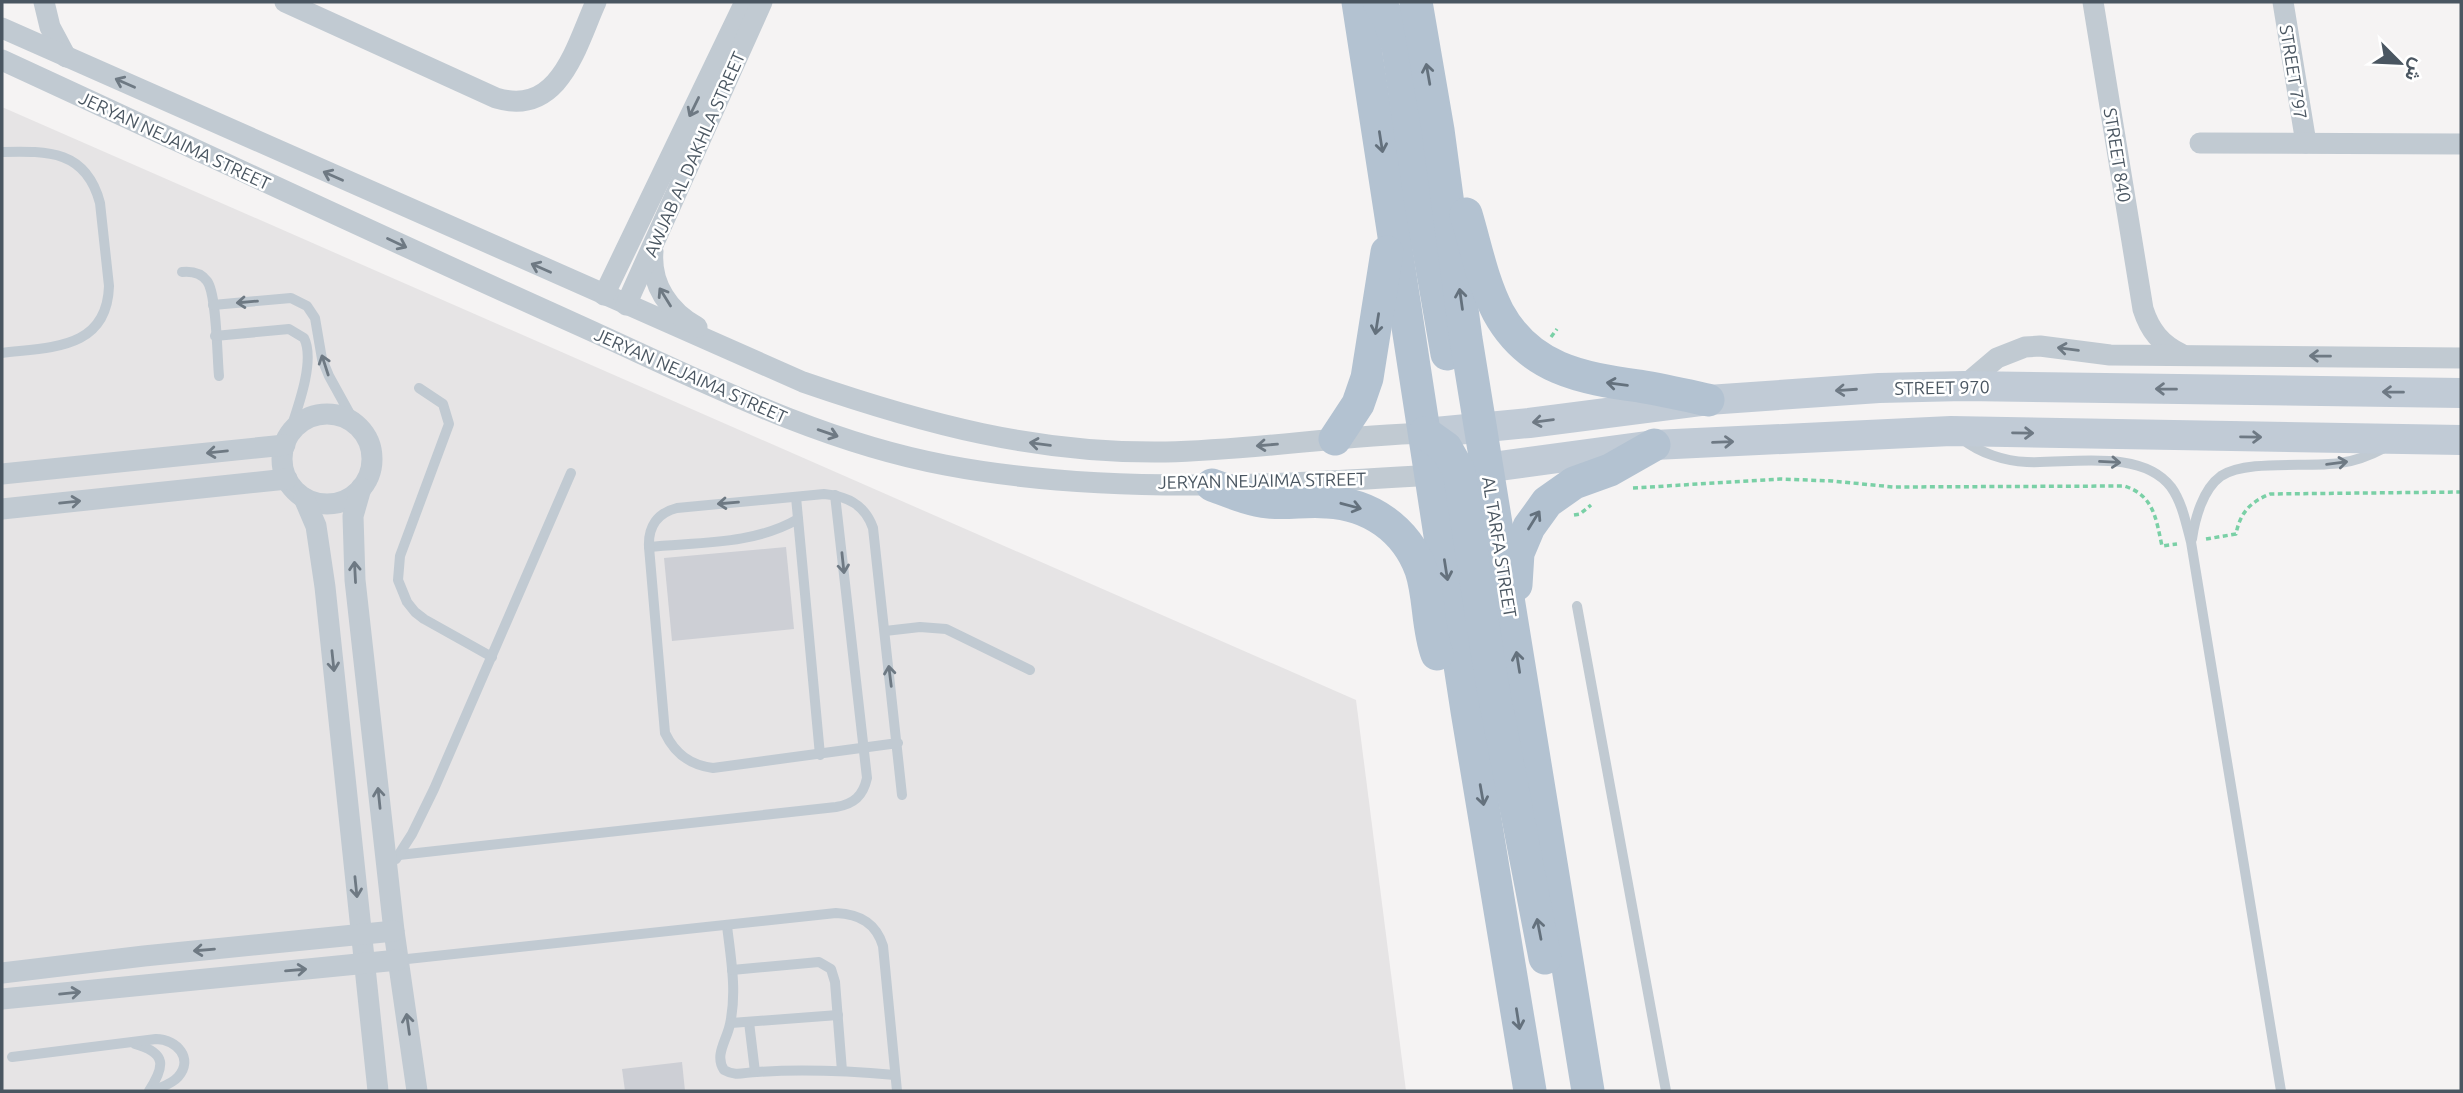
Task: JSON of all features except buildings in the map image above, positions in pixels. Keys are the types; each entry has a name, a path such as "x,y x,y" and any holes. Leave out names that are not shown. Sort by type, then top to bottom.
{"main road":[{"path":"1358,2 1425,433 1446,448 1459,471 1494,696 1564,1058 1574,1091"},
{"path":"1379,2 1389,19 1398,47 1421,204 1470,428"},
{"path":"1416,2 1438,130 1466,339 1470,428 1462,439 1472,453 1459,471 1467,711 1530,1091"},
{"path":"1438,130 1485,284 1499,314 1518,339 1544,360 1563,370 1599,382 1708,400"},
{"path":"1335,439 1358,404 1367,378 1384,279 1391,208"},
{"name":"STREET 970","path":"1425,433 1708,400 1879,388 1964,386 2461,393"},
{"path":"1459,471 1654,445 1951,431 2461,439"},
{"path":"1509,607 1517,584 1518,553 1529,527 1547,502 1574,483 1610,470 1654,445"},
{"name":"AL TARFA STREET","path":"1459,471 1509,607 1588,1091"},
{"path":"1212,485 1248,498 1270,502 1344,504 1368,512 1390,524 1400,534 1420,568 1435,649 1445,680 1467,711"}],"street":[{"path":"44,2 50,27 66,57"},
{"path":"285,2 332,11 496,98 517,102 547,92 562,76 596,2"},
{"name":"AWJAB AL DAKHLA STREET","path":"604,295 745,2"},
{"name":"AWJAB AL DAKHLA STREET","path":"626,305 762,2"},
{"name":"STREET 840","path":"2093,2 2143,309 2156,337 2172,350 2182,354"},
{"name":"STREET 797","path":"2283,2 2306,143"},
{"name":"JERYAN NEJAIMA STREET","path":"2,28 803,382 911,418 993,437 1121,452 1208,450 1425,433"},
{"name":"JERYAN NEJAIMA STREET","path":"2,60 495,288 781,415 825,432 901,455 992,473 1060,479 1212,485 1459,471"},
{"path":"2200,143 2461,144"},
{"path":"654,242 654,277 674,310 694,326 776,360 803,382"},
{"path":"2110,355 2133,336 2142,318 2143,309"},
{"path":"1964,386 1997,358 2025,347 2040,346 2110,355 2461,358"},
{"path":"361,488 349,498 334,503 319,503 304,498 287,479 282,462 286,441 300,424 324,414 341,416 356,425 367,439 372,456 370,473 361,488 353,516 355,580 394,931 417,1091"},
{"path":"2,474 286,441"},
{"path":"2,509 287,479"},
{"path":"304,498 316,526 325,587 378,1091"},
{"path":"2,973 394,931"},
{"path":"144,956 149,985"},
{"path":"2,999 398,960"}],"lane":[{"path":"2,152 56,153 85,172 100,203 109,298 101,320 85,336 64,345 2,353"},
{"path":"182,272 190,271 204,277 212,290 219,376"},
{"path":"213,305 291,298 307,306 315,317 322,359 356,425"},
{"path":"215,336 289,329 304,338 308,349 307,368 286,441"},
{"path":"419,388 443,404 449,424 400,556 398,580 401,592 424,619 492,657"},
{"path":"1951,431 1977,448 2006,459 2026,462 2131,464 2148,469 2163,479 2177,497 2191,542 2281,1091"},
{"path":"2191,542 2200,508 2209,490 2221,476 2263,466 2338,464 2379,451 2399,438"},
{"path":"387,873 424,812 571,472"},
{"path":"399,855 845,806 854,802 864,787 866,778 835,495"},
{"path":"898,743 713,768 693,763 676,751 665,733 648,539 657,518 670,510 835,495 856,503 871,521 898,743 902,794"},
{"path":"796,498 820,755"},
{"path":"649,547 757,536 798,519"},
{"path":"1577,606 1666,1091"},
{"path":"885,631 920,626 946,629 1030,670"},
{"path":"398,960 836,913 857,916 874,928 883,946 897,1091"},
{"path":"727,926 733,999 731,1023 720,1054 724,1070 735,1074 842,1071 895,1075"},
{"path":"732,970 819,962 826,964 834,975 842,1071"},
{"path":"731,1023 838,1015"},
{"path":"749,1022 755,1072"},
{"path":"12,1057 164,1039 178,1045 182,1052 184,1068 175,1080 151,1091"},
{"path":"132,1043 153,1050 160,1060 160,1073 151,1091"}],"path":[{"path":"1628,489 1665,484 1780,478 1893,488 1977,485 2124,486 2148,500 2154,509 2162,546 2236,534 2243,513 2250,505 2270,494 2461,492"},
{"path":"1547,502 1562,512 1575,515 1596,501"}],"shaded area":[{"path":"2,107 1356,700 1406,1091 2,1091"}]}
